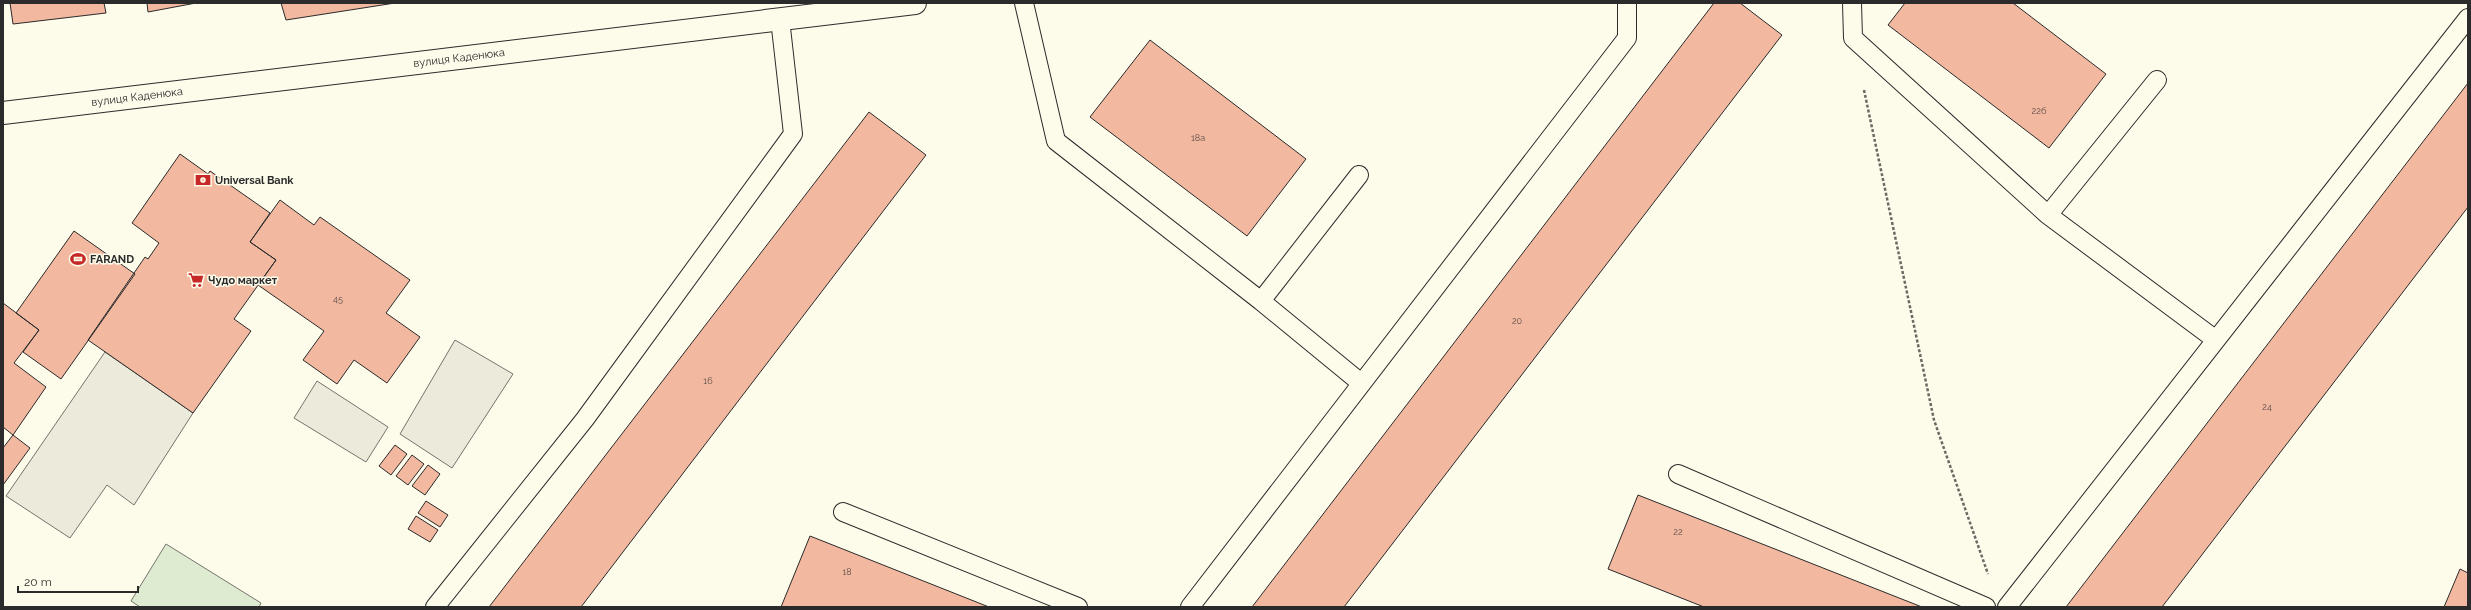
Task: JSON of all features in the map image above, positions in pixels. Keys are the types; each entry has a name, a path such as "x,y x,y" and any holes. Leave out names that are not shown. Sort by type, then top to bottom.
{"street":[{"name":"вулиця Каденюка","path":"3,113 915,3"}],"lane":[{"path":"1024,3 1056,141 1261,301 1361,384"},
{"path":"1190,607 1627,38 1627,3"},
{"path":"1852,3 1853,38 2048,215 2216,340"},
{"path":"2007,607 2468,18"},
{"path":"435,607 585,419 792,134 780,19"},
{"path":"2048,215 2156,80"},
{"path":"1261,301 1359,175"},
{"path":"1678,474 1986,607"},
{"path":"843,512 1078,607"}],"path":[{"path":"1853,38 1934,420 1989,577"}],"green space":[{"path":"166,544 261,603 259,607 140,607 131,601"}],"shaded area":[{"path":"455,340 513,374 452,468 400,434"},
{"path":"105,352 193,413 134,505 107,485 70,538 6,496"},
{"path":"317,381 388,427 366,462 294,418"}],"building":[{"path":"10,3 104,3 106,13 13,24"},
{"path":"147,3 196,3 148,12"},
{"path":"281,3 395,3 286,20"},
{"path":"1714,3 1740,3 1782,35 1344,607 1252,607"},
{"path":"1905,3 2013,3 2106,74 2049,148 1888,25"},
{"path":"1150,40 1306,159 1247,236 1090,117"},
{"path":"2468,83 2468,207 2162,607 2066,607"},
{"path":"869,112 926,155 581,607 489,607"},
{"name":"Чудо маркет","path":"180,154 208,174 210,171 270,213 250,242 276,260 234,319 251,331 193,413 88,340 145,257 148,259 159,243 132,223"},
{"path":"280,200 314,225 320,217 410,280 386,313 420,337 387,383 354,360 337,384 303,360 324,331 258,285 276,260 250,242"},
{"path":"74,231 135,274 61,379 23,352 39,330 16,313"},
{"path":"3,303 39,330 14,363 46,387 13,435 3,427"},
{"path":"13,435 30,448 3,485 3,448"},
{"path":"395,445 407,454 391,475 379,466"},
{"path":"412,455 424,464 408,485 396,476"},
{"path":"428,465 440,474 425,495 412,486"},
{"path":"1638,495 1922,607 1704,607 1608,569"},
{"path":"426,501 448,515 440,527 418,513"},
{"path":"416,516 438,530 430,542 408,529"},
{"path":"810,536 989,607 781,607"},
{"path":"2460,569 2468,573 2468,607 2444,607"}],"place":[{"name":"Universal Bank","path":"203,180"},
{"name":"FARAND","path":"78,259"},
{"name":"Чудо маркет","path":"196,280"}]}
